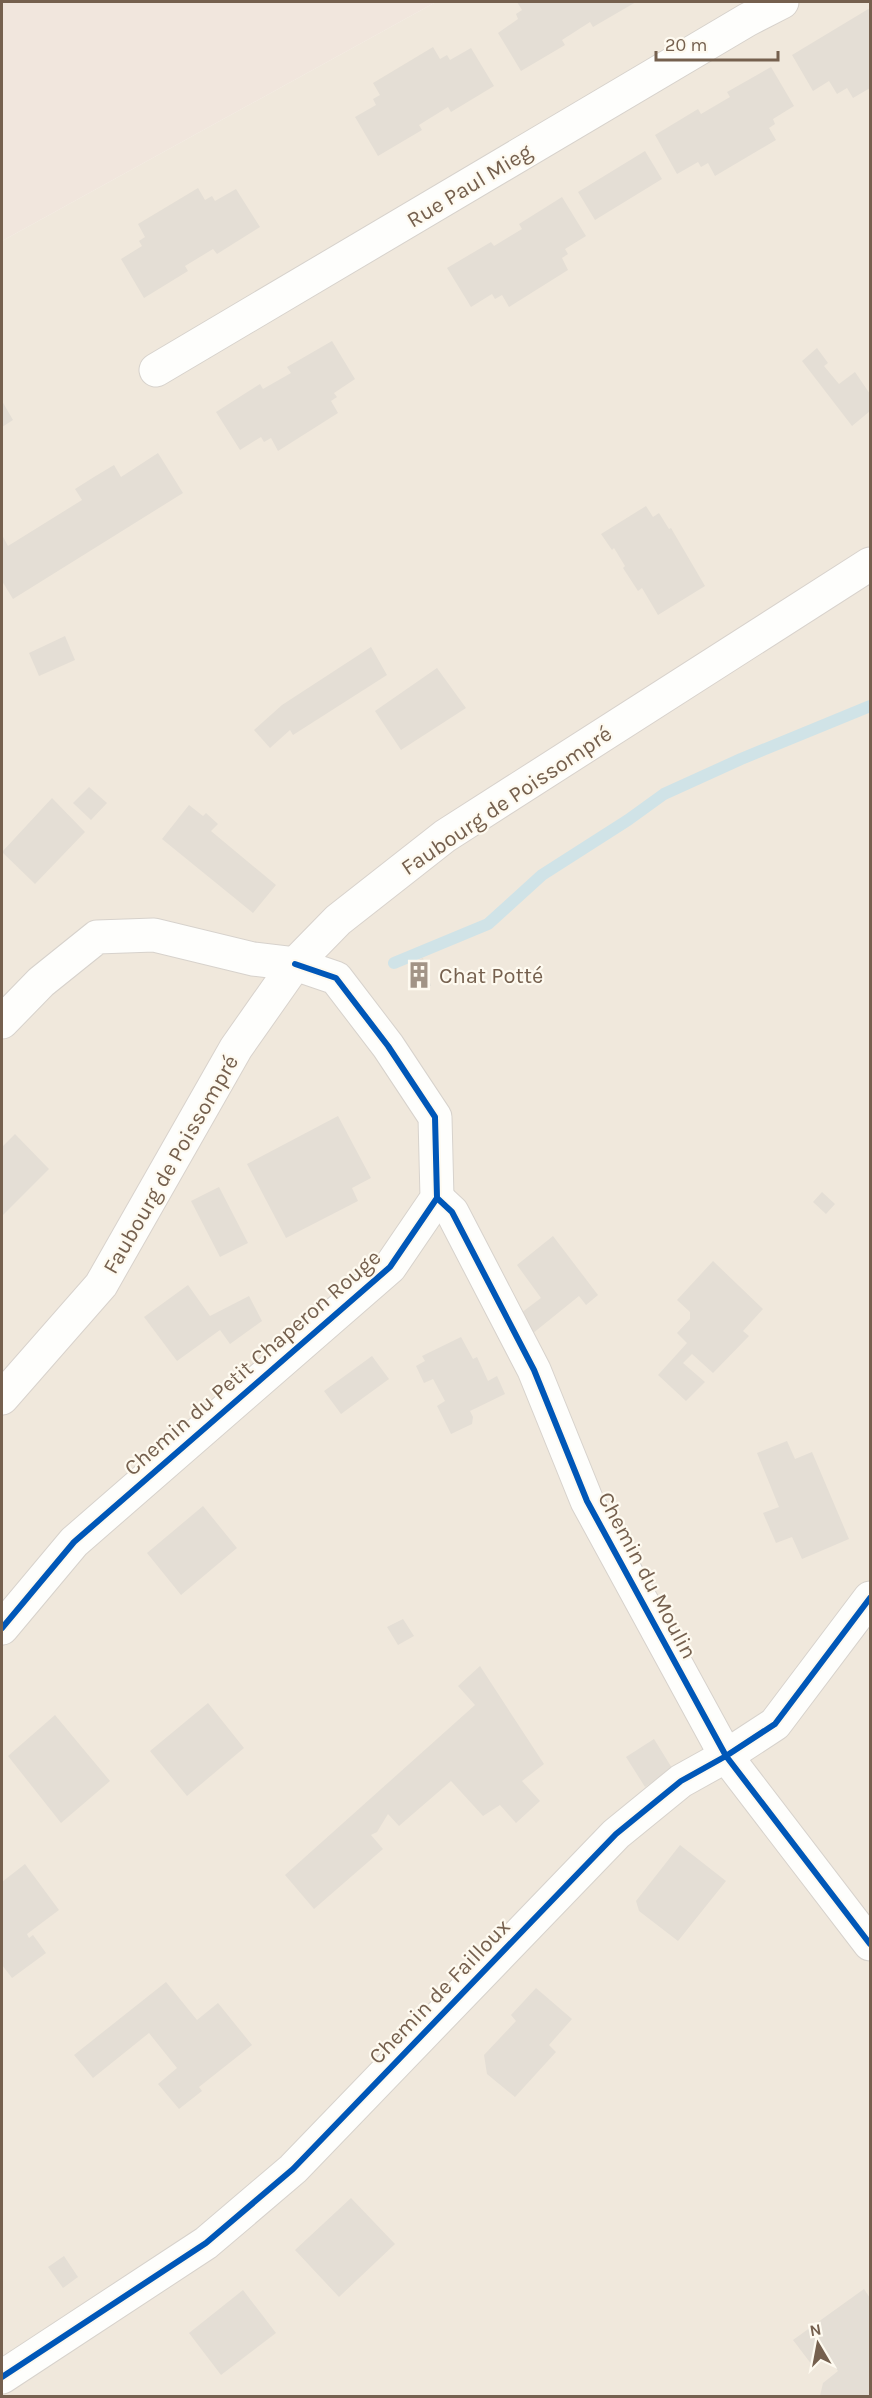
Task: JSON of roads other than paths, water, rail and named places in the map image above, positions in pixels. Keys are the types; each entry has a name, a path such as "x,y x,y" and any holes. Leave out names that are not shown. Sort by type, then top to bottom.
{"street":[{"name":"Rue Paul Mieg","path":"156,370 747,20 782,2"},
{"name":"Faubourg de Poissompré","path":"2,1398 100,1285 237,1048 295,964 339,920 445,836 870,564"},
{"path":"2,1022 41,982 97,938 154,935 253,960 295,964 336,978 388,1046 435,1117 437,1198"},
{"name":"Chemin du Petit Chaperon Rouge","path":"2,1628 74,1542 390,1267 437,1198"},
{"name":"Chemin du Moulin","path":"437,1198 452,1212 458,1222 534,1370 587,1501 726,1756 870,1944"},
{"name":"Chemin de Failloux","path":"2,2377 206,2242 293,2169 616,1834 681,1781 726,1756 774,1724 870,1598"}],"waterway":[{"path":"394,963 488,924 542,875 664,794 741,759 870,706"}],"place":[{"name":"Chat Potté","path":"419,975"}]}
